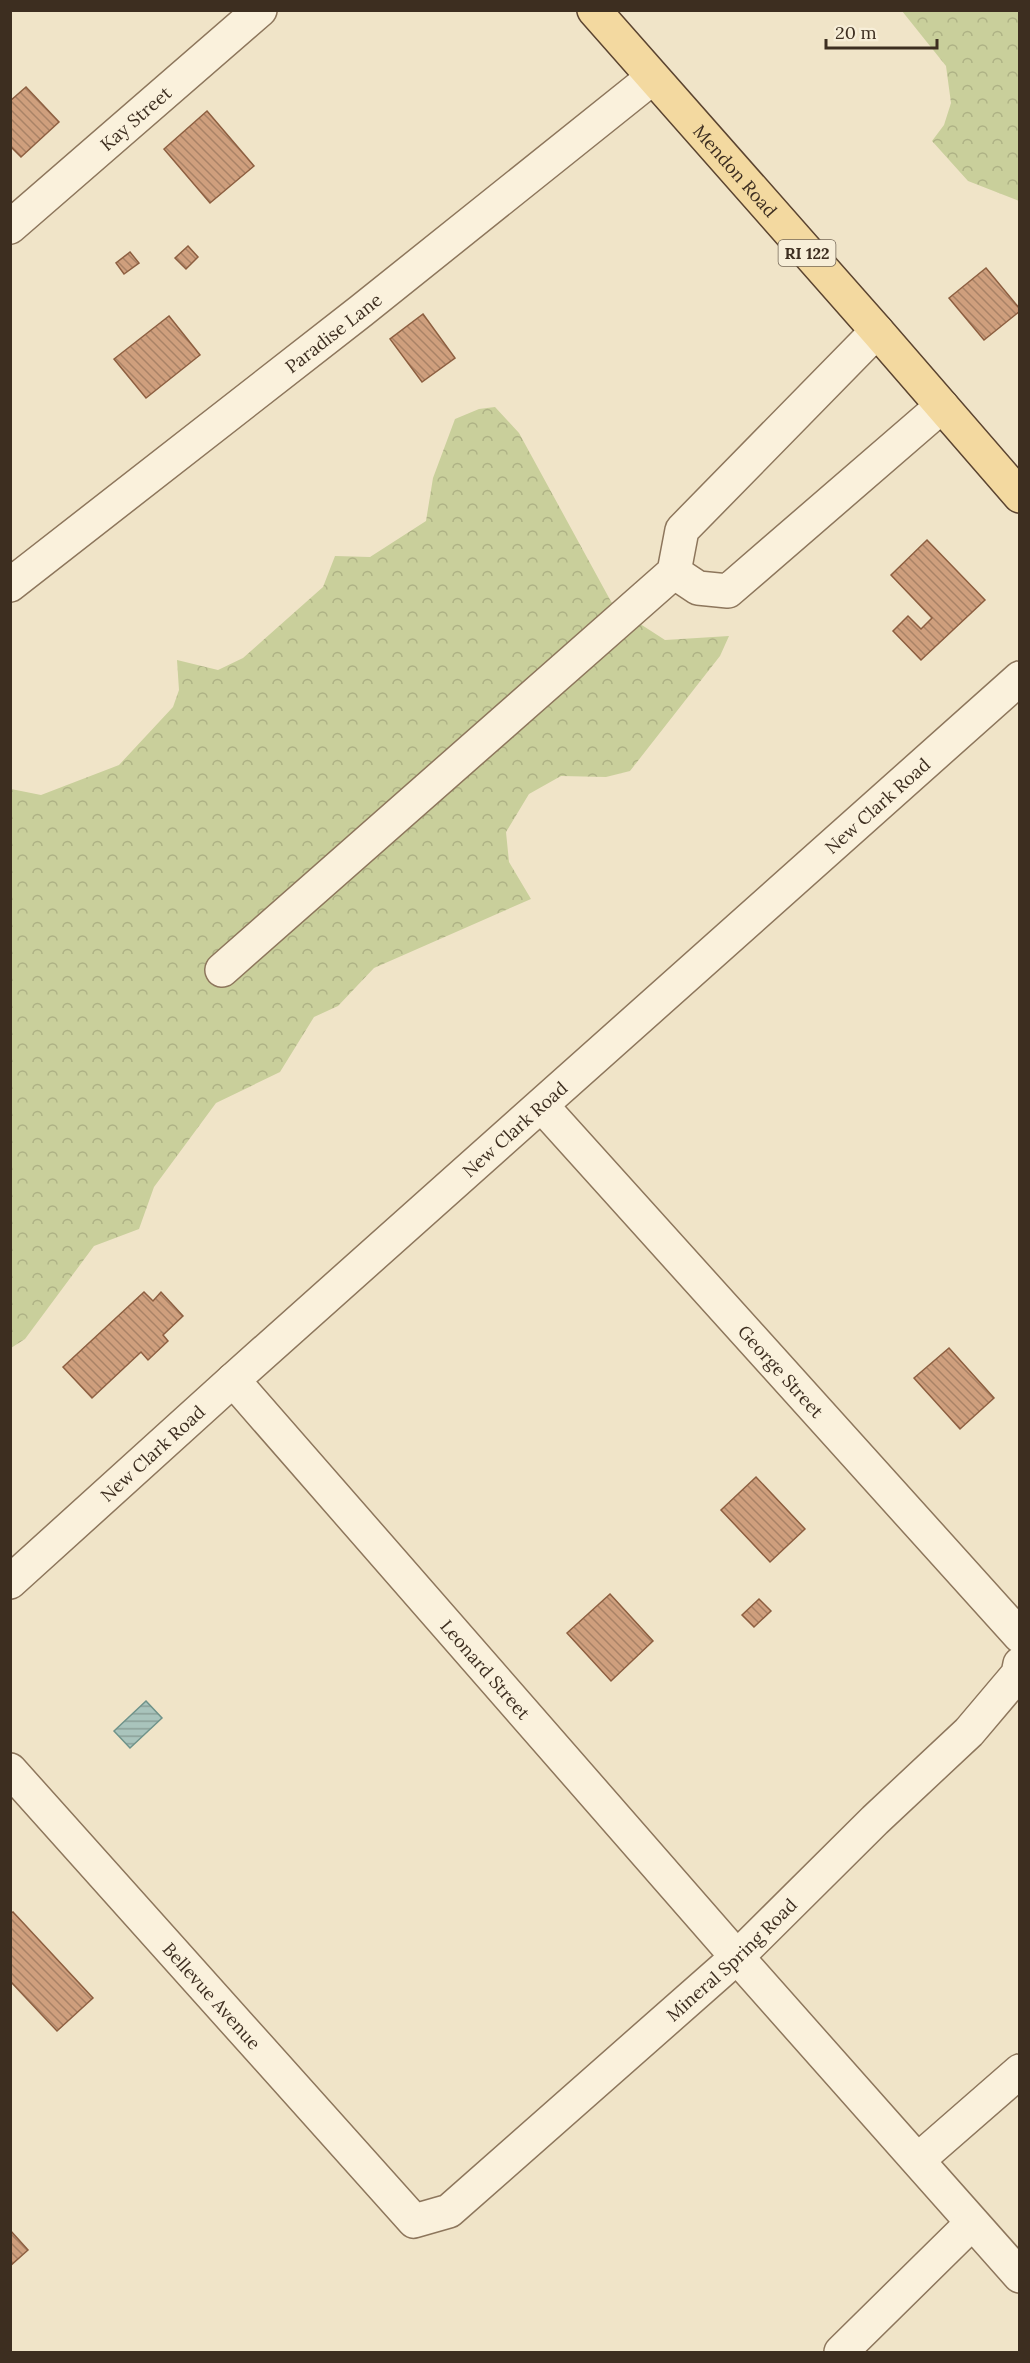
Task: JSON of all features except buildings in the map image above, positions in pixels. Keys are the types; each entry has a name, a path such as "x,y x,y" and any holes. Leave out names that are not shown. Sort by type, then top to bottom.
{"main road":[{"name":"Mendon Road","path":"594,10 1020,496"}],"street":[{"name":"Kay Street","path":"14,216 260,10"},
{"name":"Paradise Lane","path":"10,585 370,304 652,78"},
{"path":"222,970 674,572 682,530 877,331"},
{"path":"674,572 698,588 728,591 942,406"},
{"name":"New Clark Road","path":"10,1582 1020,678"},
{"name":"George Street","path":"542,1106 1020,1636"},
{"name":"Leonard Street","path":"233,1380 737,1957 918,2160 971,2224 1020,2276"},
{"name":"Mineral Spring Road","path":"414,2221 449,2211 737,1957 875,1820 969,1732 1018,1674 1020,1664"},
{"name":"Bellevue Avenue","path":"10,1770 414,2221"},
{"path":"918,2160 1020,2071"},
{"path":"841,2352 971,2224"}],"green space":[{"path":"902,11 1019,11 1019,201 968,181 932,141 944,125 951,103 946,66"},
{"path":"495,407 519,433 614,607 665,640 729,636 720,656 630,771 606,777 561,776 529,794 506,832 509,862 531,899 374,968 338,1006 314,1017 280,1072 216,1103 154,1187 139,1229 94,1246 25,1339 11,1348 11,789 41,795 119,765 173,707 179,690 177,660 218,670 243,658 323,587 335,556 370,557 426,521 433,478 455,419 479,409"}],"water":[{"path":"146,1701 162,1718 130,1748 114,1731"}]}
